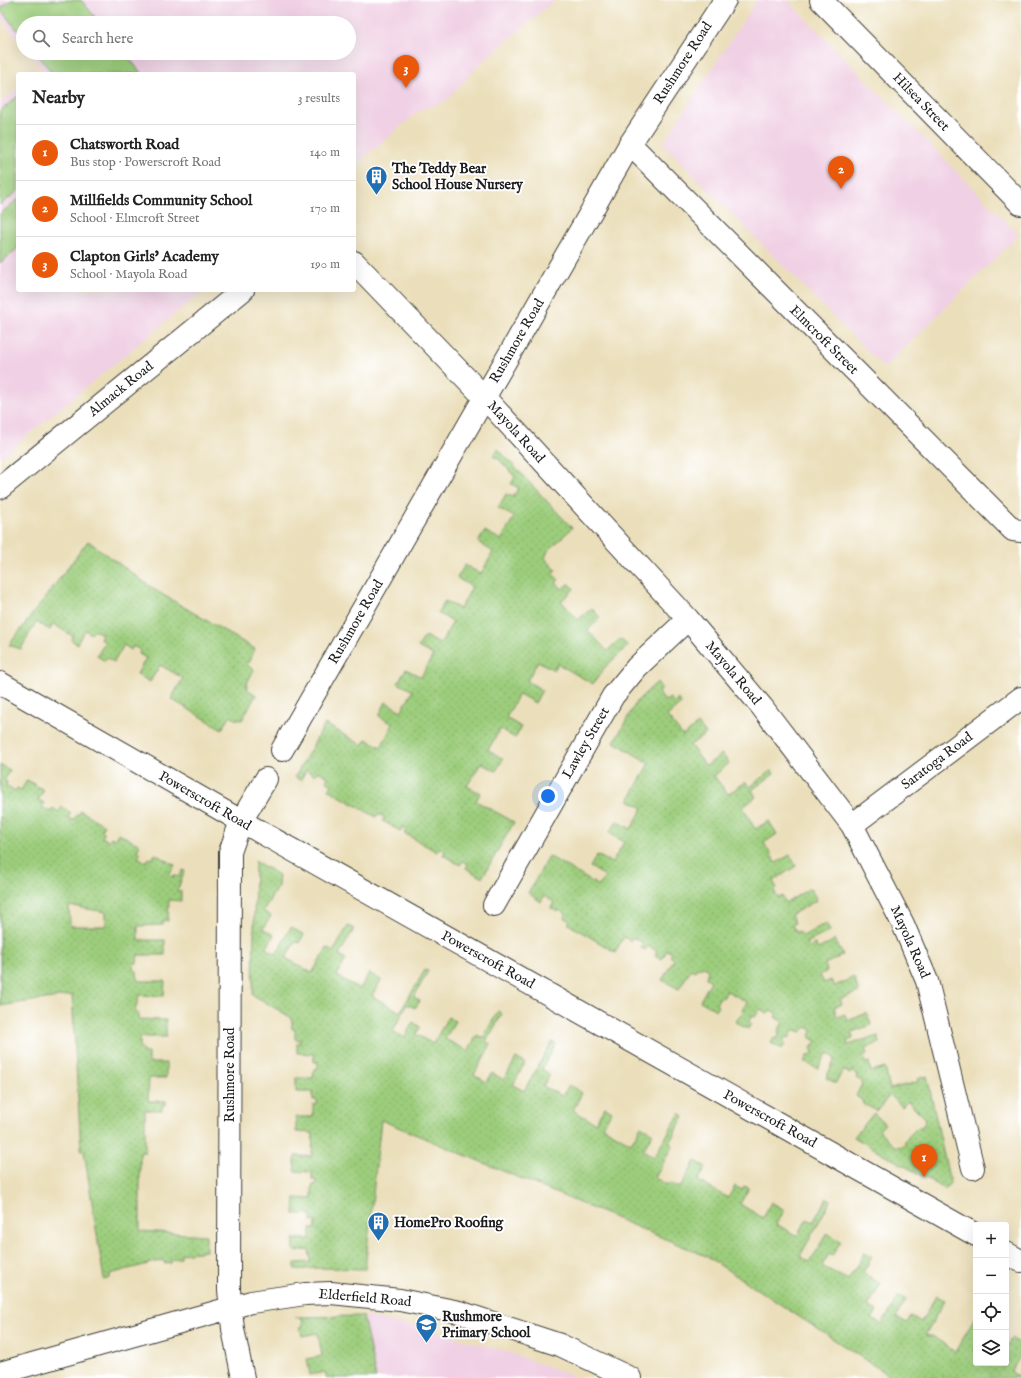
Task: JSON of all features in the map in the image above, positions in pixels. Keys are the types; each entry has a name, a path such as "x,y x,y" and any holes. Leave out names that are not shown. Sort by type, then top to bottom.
{"street":[{"name":"Rushmore Road","path":"282,750 630,144 725,0"},
{"name":"Hilsea Street","path":"821,0 1021,204"},
{"name":"Elmcroft Street","path":"630,144 1013,530 1021,531"},
{"name":"Mayola Road","path":"356,264 485,398 688,620 762,707 852,825 903,924 927,981 973,1168"},
{"name":"Almack Road","path":"0,488 241,292"},
{"name":"Lawley Street","path":"494,905 613,696 637,667 688,620"},
{"name":"Powerscroft Road","path":"0,683 241,821 973,1233"},
{"name":"Saratoga Road","path":"852,825 1021,698"},
{"name":"Rushmore Road","path":"243,1378 233,1329 229,1290 230,852 241,821 266,780"},
{"path":"1009,1255 1021,1261"},
{"name":"Elderfield Road","path":"0,1374 251,1302 305,1294 331,1293 400,1300 459,1312 560,1345 630,1378"}],"shaded area":[{"path":"0,0 555,0 483,61 445,102 420,110 356,164 356,72 37,72 42,68 35,60 356,60 356,16 16,16 16,37 0,18"},
{"path":"757,0 787,0 1019,235 884,368 663,144"},
{"path":"16,90 16,292 202,292 0,458 0,103"},
{"name":"Rushmore Primary School","path":"363,1316 419,1327 505,1351 578,1378 376,1378"}],"green space":[{"path":"11,0 81,0 94,16 16,16 16,28 0,9"},
{"path":"42,60 131,60 140,72 51,72"},
{"path":"16,98 16,193 0,205 0,111"},
{"path":"16,201 16,250 0,263 0,214"},
{"path":"498,449 572,528 548,551 545,558 556,570 552,573 559,580 556,582 562,589 569,583 574,589 561,601 578,620 592,608 600,618 588,630 607,651 620,639 628,646 605,667 593,684 558,664 554,670 538,661 527,681 542,690 535,703 519,694 506,718 521,727 515,738 500,729 488,750 503,759 496,771 481,763 467,786 480,793 476,801 514,822 482,878 466,868 468,864 463,861 460,865 443,855 445,851 440,848 437,852 404,833 407,829 403,827 400,831 383,821 384,817 378,814 376,817 329,790 332,785 326,781 328,777 318,771 315,775 306,770 301,780 295,777 325,724 362,745 366,739 381,747 393,724 379,716 386,702 401,711 413,691 398,683 406,669 421,677 433,655 418,647 425,636 440,644 453,622 438,613 445,601 460,609 472,587 457,578 465,565 481,574 493,552 478,542 485,531 501,540 514,517 498,508 506,494 513,497 519,488 511,484 515,477 499,459 493,456"},
{"path":"88,541 155,590 255,649 247,665 254,670 246,685 248,686 247,689 256,695 242,720 238,718 237,720 230,716 222,729 171,699 183,678 160,665 150,682 137,674 146,658 139,654 140,650 133,646 131,650 124,645 114,662 107,658 105,661 97,656 105,642 100,638 102,634 94,630 91,634 85,630 77,644 71,640 73,636 53,624 50,630 36,622 21,649 9,645"},
{"path":"657,682 662,689 658,692 665,701 670,698 674,703 678,699 682,703 667,716 683,736 698,724 706,734 690,745 706,766 722,754 729,763 714,776 728,794 746,782 750,787 772,770 774,774 752,790 756,797 743,807 755,829 769,821 777,834 764,843 776,863 790,855 796,866 773,881 777,888 774,891 778,898 782,896 786,903 810,888 817,900 791,915 795,923 792,925 796,932 799,931 803,936 826,923 830,931 806,943 808,947 815,944 818,949 835,940 843,955 825,964 827,971 820,975 824,983 831,980 835,986 854,977 859,992 840,999 842,1004 834,1007 837,1017 845,1014 847,1021 867,1013 871,1025 852,1032 853,1039 847,1041 848,1045 878,1036 880,1043 865,1048 867,1054 863,1056 865,1063 869,1062 871,1072 885,1068 890,1089 918,1082 917,1079 927,1076 950,1183 945,1189 854,1137 874,1113 885,1124 879,1130 896,1148 898,1146 901,1147 905,1143 905,1140 918,1127 922,1127 926,1119 908,1101 902,1107 890,1095 877,1111 862,1103 863,1101 856,1096 863,1082 856,1078 857,1075 852,1071 850,1074 843,1070 836,1083 826,1078 835,1059 831,1054 826,1054 818,1069 804,1062 807,1056 811,1055 813,1052 811,1048 816,1041 810,1038 812,1030 806,1027 801,1032 794,1029 789,1038 786,1037 783,1041 785,1044 782,1049 771,1043 774,1038 777,1039 780,1033 778,1032 783,1022 775,1017 777,1014 771,1010 768,1013 760,1009 755,1017 752,1016 748,1023 751,1024 748,1029 735,1022 744,1012 742,1010 747,1002 727,991 723,998 720,997 716,1004 718,1006 716,1010 700,1001 711,981 706,978 708,970 702,966 700,969 697,968 695,971 691,969 679,989 662,980 674,960 670,956 672,953 667,950 662,959 655,955 657,951 648,946 645,950 641,947 643,943 632,937 630,941 624,937 615,952 568,924 570,921 564,917 566,914 551,908 554,902 544,896 541,902 528,893 549,856 599,886 605,876 590,867 597,855 612,863 624,842 609,833 617,821 631,829 643,808 629,800 649,763 614,742 637,701"},
{"path":"0,765 10,770 4,780 7,782 6,786 15,791 17,788 21,790 27,780 44,790 38,800 44,803 42,807 51,812 53,808 59,812 62,807 71,813 68,817 73,820 81,811 104,825 101,831 104,834 102,837 109,841 111,837 115,839 118,833 140,845 137,851 141,853 138,857 146,862 149,858 152,859 155,854 175,865 169,875 173,877 174,875 179,877 183,870 185,871 177,891 181,891 181,901 169,900 168,921 163,920 163,925 138,926 138,940 165,940 165,955 138,955 137,963 134,963 133,970 137,971 138,981 165,981 164,996 139,995 135,1012 138,1013 138,1019 166,1020 166,1037 140,1037 140,1048 143,1049 143,1053 148,1053 148,1063 166,1063 166,1078 149,1078 148,1101 166,1101 166,1105 162,1105 162,1110 145,1110 145,1152 140,1152 140,1231 206,1235 206,1251 181,1254 181,1258 171,1260 171,1263 165,1264 163,1260 110,1274 110,1278 104,1280 84,1151 81,1151 72,995 0,1006","holes":["69,906 106,912 106,926 70,926"]},
{"path":"255,861 279,875 278,886 263,911 271,916 263,929 274,935 266,949 276,954 291,927 304,935 299,943 295,941 286,958 312,973 327,948 333,952 348,926 354,929 339,955 346,959 337,976 360,989 369,973 381,980 372,996 400,1012 425,970 428,971 414,997 420,1001 415,1008 407,1004 393,1031 404,1038 413,1022 420,1027 416,1034 433,1044 448,1017 455,1021 445,1039 468,1051 477,1035 483,1038 498,1011 502,1014 486,1042 491,1044 474,1075 487,1082 492,1073 504,1080 516,1058 525,1063 513,1085 524,1091 552,1042 556,1044 542,1069 550,1074 543,1086 562,1096 569,1085 582,1093 573,1110 595,1123 605,1107 612,1111 603,1127 631,1143 641,1126 653,1133 643,1150 654,1157 680,1113 684,1116 669,1143 673,1145 655,1178 668,1185 669,1183 680,1188 695,1161 706,1167 698,1181 728,1198 735,1186 742,1190 744,1186 749,1188 740,1204 763,1218 771,1202 785,1210 776,1224 797,1236 807,1219 813,1222 827,1198 831,1200 800,1256 810,1262 827,1233 841,1241 832,1256 829,1254 822,1266 848,1280 864,1253 872,1257 863,1273 881,1284 868,1306 877,1311 872,1319 882,1324 899,1296 906,1300 896,1317 907,1323 911,1316 921,1322 936,1296 945,1300 925,1335 934,1337 955,1352 973,1320 973,1366 999,1366 1003,1368 1004,1366 1009,1366 1009,1342 1011,1338 1021,1344 1021,1355 1011,1372 1021,1378 893,1378 706,1256 381,1120 365,1269 317,1268 295,1270 295,1263 311,1262 309,1250 294,1251 294,1239 310,1239 311,1229 315,1229 316,1222 311,1221 311,1214 294,1214 295,1198 312,1199 312,1185 316,1185 316,1180 312,1180 312,1172 295,1171 295,1156 312,1156 313,1133 296,1132 296,1117 313,1117 313,1105 317,1105 317,1100 313,1100 313,1092 296,1092 296,1078 313,1078 314,1069 318,1069 318,1062 314,1062 314,1054 297,1053 297,1043 300,1043 300,1040 295,1039 295,1029 292,1029 292,1018 253,995"},
{"path":"363,1316 376,1378 327,1378 325,1372 310,1375 307,1359 322,1356 318,1333 302,1336 300,1327 303,1327 302,1319 295,1317"}],"place":[{"name":"Clapton Girls' Academy","path":"406,88"},
{"name":"Millfields Community School","path":"841,189"},
{"name":"The Teddy Bear School House Nursery","path":"376,196"},
{"name":"Chatsworth Road","path":"924,1177"},
{"name":"HomePro Roofing","path":"378,1242"},
{"name":"Rushmore Primary School","path":"427,1344"}]}
